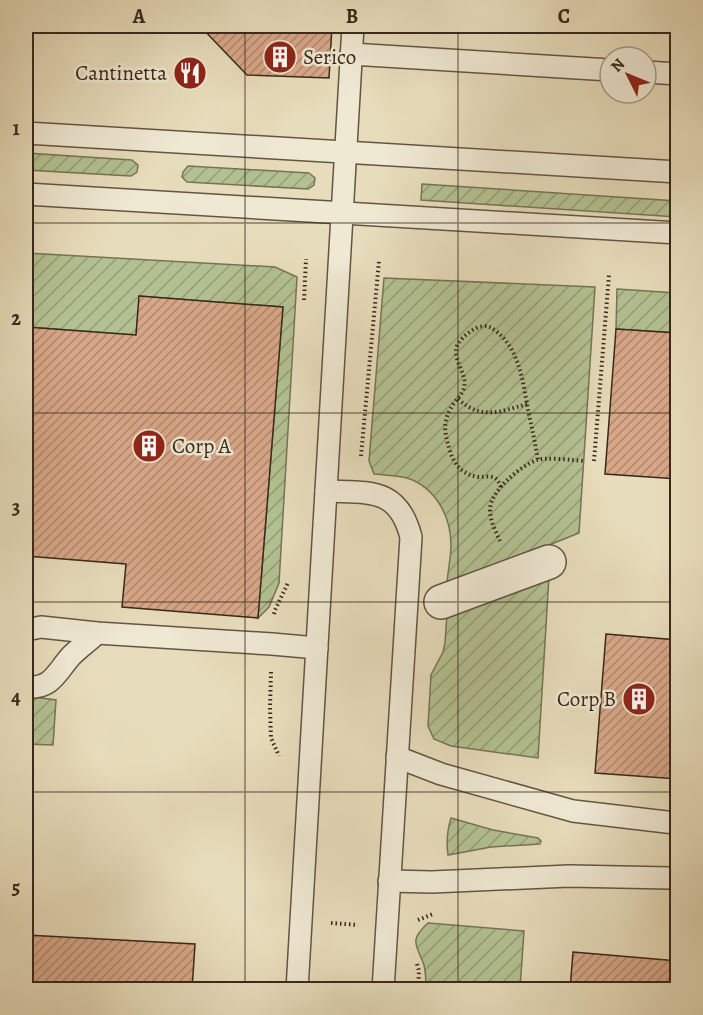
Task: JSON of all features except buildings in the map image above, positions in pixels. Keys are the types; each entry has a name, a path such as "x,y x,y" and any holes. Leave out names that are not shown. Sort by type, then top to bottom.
{"street":[{"path":"441,602 549,562"}],"lane":[{"path":"297,990 353,26"},
{"path":"351,54 598,69"},
{"path":"658,73 678,74"},
{"path":"26,133 678,172"},
{"path":"26,194 678,234"},
{"path":"326,491 379,495 396,505 407,520 411,537 383,990"},
{"path":"26,630 41,627 317,648"},
{"path":"26,687 38,688 56,676 72,656 97,633"},
{"path":"397,757 441,774 573,812 675,823"},
{"path":"389,881 432,882 569,876 670,878"}],"path":[{"path":"594,461 609,275"},
{"path":"501,487 493,477 478,477 460,469 454,461 447,438 446,418 463,391 465,381 456,351 459,344 472,330 482,326 491,327 502,335 512,350 520,368 538,460"},
{"path":"458,399 468,408 491,413 527,404"},
{"path":"514,575 493,525 490,508 494,495 525,467 538,460 584,461"}],"green space":[{"path":"26,153 132,160 138,165 137,172 131,176 26,170"},
{"path":"188,166 309,173 315,178 314,185 308,189 187,182 182,177"},
{"path":"422,184 677,201 677,217 421,200"},
{"path":"26,253 275,267 297,277 279,583 269,607 258,618 283,307 140,296 136,335 30,327 32,294 26,293"},
{"path":"384,278 595,287 579,533 447,583 451,550 450,534 440,504 426,488 417,482 403,477 374,474 369,461"},
{"path":"617,289 677,293 677,333 616,329"},
{"path":"549,576 538,758 451,746 434,739 428,726 431,675 443,652 447,613"},
{"path":"26,696 56,700 53,745 26,744"},
{"path":"451,818 493,830 538,838 541,841 540,844 491,847 448,855 447,836"},
{"path":"428,923 524,931 520,989 426,989 426,974 416,939"}],"place":[{"name":"Serico","path":"280,57"},
{"name":"Cantinetta","path":"190,73"},
{"name":"Corp A","path":"149,446"},
{"name":"Corp B","path":"639,699"}]}
